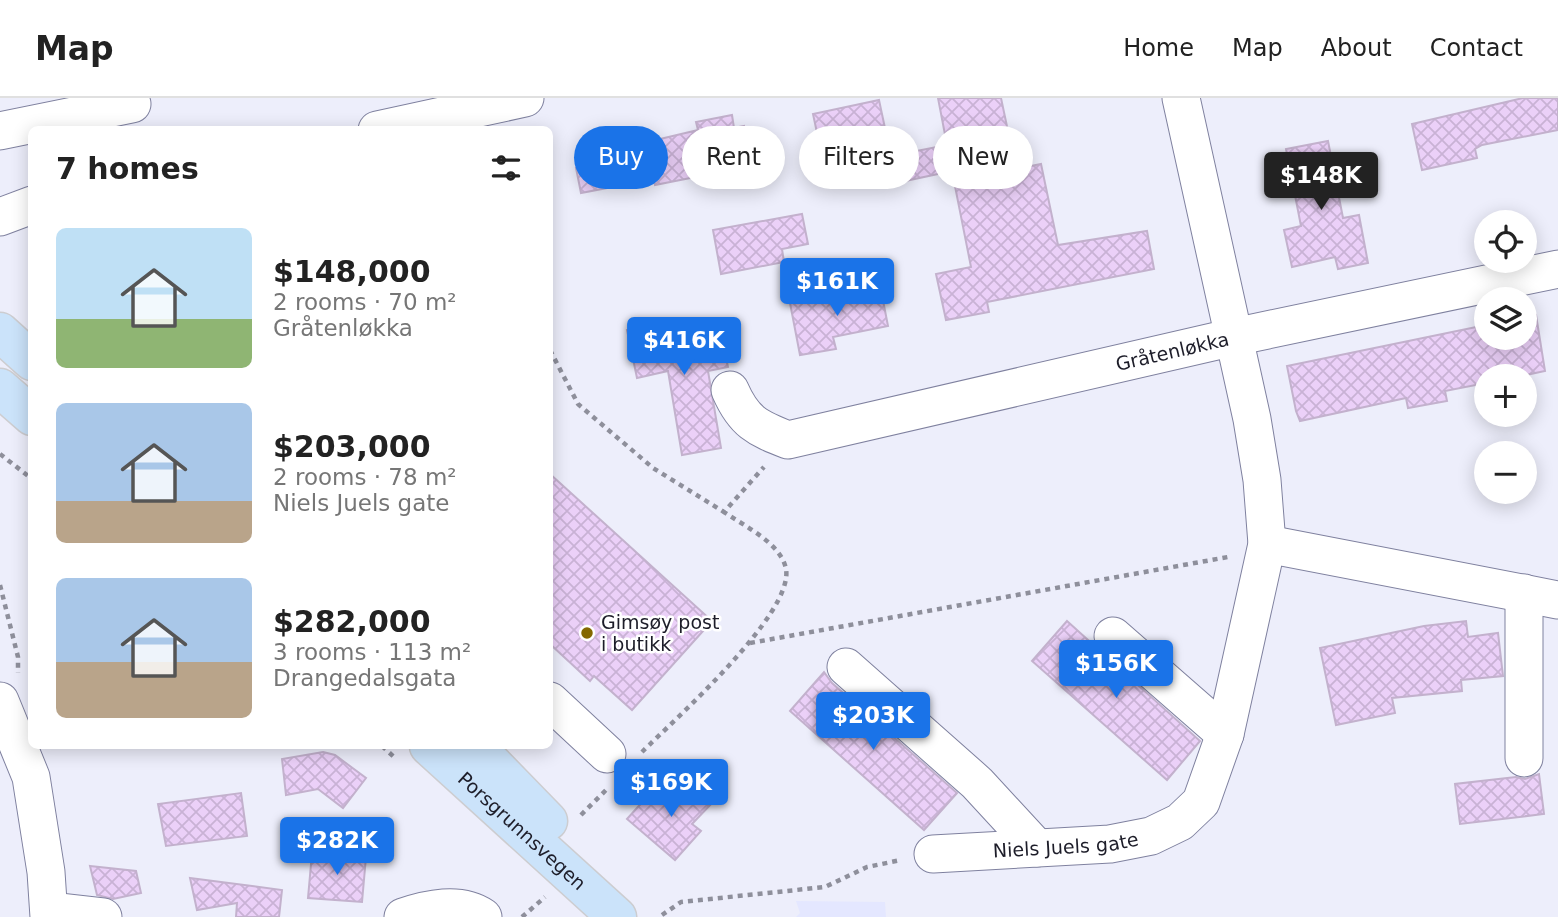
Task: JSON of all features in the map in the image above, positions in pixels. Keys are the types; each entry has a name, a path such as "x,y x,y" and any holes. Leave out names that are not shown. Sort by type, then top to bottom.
{"main road":[{"path":"0,332 28,357"},
{"path":"0,388 28,412"},
{"name":"Porsgrunnsvegen","path":"432,749 617,917"},
{"name":"Porsgrunnsvegen","path":"478,749 653,916"}],"street":[{"name":"Niels Juels gate","path":"933,853 1111,844 1151,836 1180,822 1201,802 1225,734 1267,544 1262,480 1234,337 1181,98"},
{"path":"394,126 504,100"},
{"path":"32,126 134,110"},
{"path":"0,131 28,127"},
{"path":"0,217 28,206"},
{"name":"Gråtenløkka","path":"788,440 1234,337 1558,269"},
{"path":"730,390 739,411 758,428 788,440"},
{"path":"1267,544 1541,596 1524,758"},
{"path":"1114,636 1225,734"},
{"path":"846,667 977,783 1037,848"},
{"path":"553,704 617,766"},
{"path":"2,705 31,777 50,914 103,917"},
{"path":"403,917 423,911 452,908 483,917"}],"path":[{"path":"553,356 578,404 653,468 724,512 780,554 786,570 784,594 750,643 617,766 574,823"},
{"path":"724,512 788,440"},
{"path":"0,454 28,476"},
{"path":"750,643 1227,557 1267,544"},
{"path":"0,585 20,667 2,705"},
{"path":"653,916 681,902 825,887 867,867 933,853"},
{"path":"522,917 546,896"}],"shaded area":[{"path":"796,901 885,902 886,917 796,917 800,913"}],"building":[{"path":"938,98 1001,98 1007,126 943,126"},
{"path":"1523,98 1558,98 1558,130 1482,145 1475,149 1477,158 1422,170 1412,124"},
{"path":"879,100 885,126 816,126 813,114"},
{"path":"732,115 734,126 697,126 696,122"},
{"path":"682,134 682,180 668,182 668,137"},
{"path":"1328,141 1343,218 1359,215 1368,263 1338,269 1335,257 1292,267 1284,230 1301,226 1286,149"},
{"path":"933,148 933,175 919,178 919,150"},
{"path":"1041,164 1058,245 1147,231 1154,269 987,302 989,312 946,320 936,274 971,267 956,189 1033,189 1033,166"},
{"path":"580,189 602,189 581,193"},
{"path":"802,214 808,244 782,249 784,262 721,274 713,230"},
{"path":"880,285 888,326 833,337 836,349 800,355 790,303"},
{"path":"701,321 705,337 721,334 728,367 708,371 721,448 682,455 668,371 637,378 627,330 651,325 653,331"},
{"path":"1537,321 1545,371 1537,373 1537,364 1474,364 1474,385 1445,391 1447,401 1408,408 1406,398 1300,421 1287,366 1474,327 1474,350 1537,350"},
{"path":"553,477 712,621 632,710 594,676 590,681 553,647"},
{"path":"1067,621 1200,741 1167,780 1032,661"},
{"path":"1466,621 1468,637 1498,633 1503,676 1461,680 1462,691 1392,698 1395,713 1336,725 1320,648 1424,626"},
{"path":"824,672 832,683 957,793 924,830 790,711"},
{"path":"323,752 335,755 366,778 343,808 318,789 286,795 282,759"},
{"path":"1539,774 1544,814 1460,824 1455,784 1516,777 1525,779"},
{"path":"693,784 713,802 692,824 701,831 675,860 627,819 657,786 676,803"},
{"path":"241,793 247,836 166,846 158,804"},
{"path":"312,853 366,857 362,902 308,898"},
{"path":"90,866 136,871 141,893 113,899 97,895"},
{"path":"190,878 282,890 279,917 236,917 237,903 197,910"}],"place":[{"name":"Gimsøy post i butikk","path":"587,633"}]}
